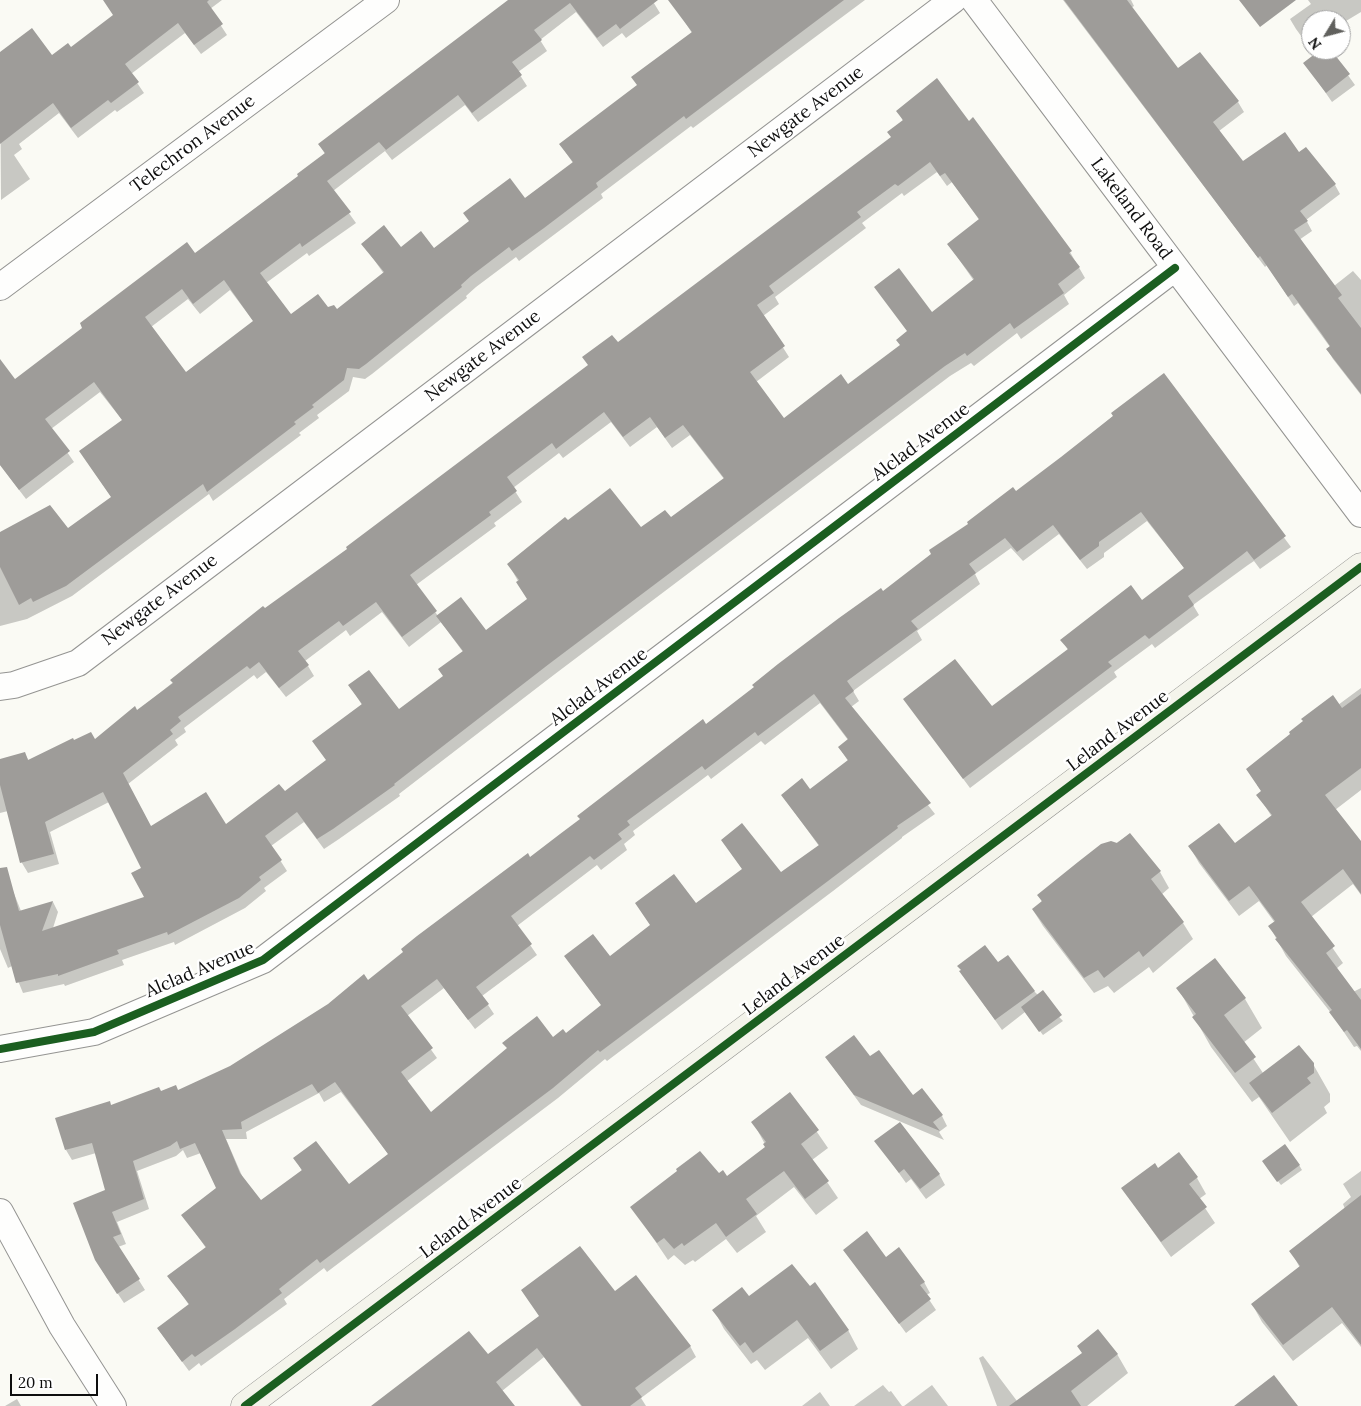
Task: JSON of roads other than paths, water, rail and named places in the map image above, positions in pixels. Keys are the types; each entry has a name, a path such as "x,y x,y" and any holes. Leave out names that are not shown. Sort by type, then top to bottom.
{"street":[{"name":"Telechron Avenue","path":"0,287 386,0"},
{"name":"Newgate Avenue","path":"0,687 14,685 78,663 953,0"},
{"name":"Lakeland Road","path":"974,0 1361,514"},
{"name":"Alclad Avenue","path":"0,1049 94,1032 264,960 1175,268"},
{"name":"Leland Avenue","path":"245,1406 1361,567"},
{"path":"0,1212 62,1326 112,1406"}]}
